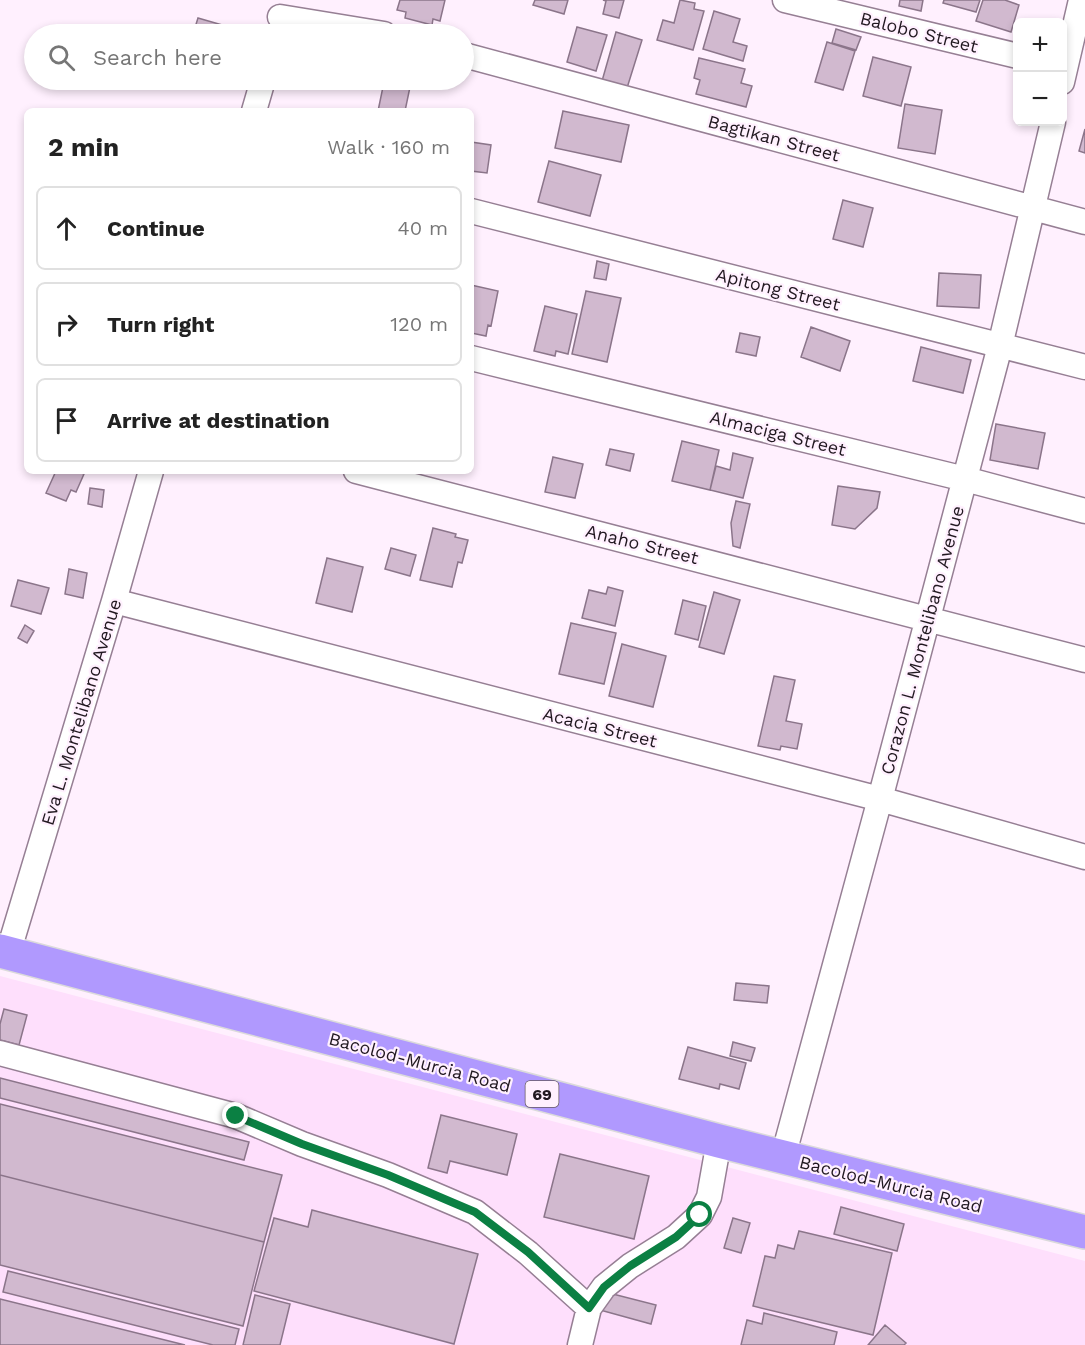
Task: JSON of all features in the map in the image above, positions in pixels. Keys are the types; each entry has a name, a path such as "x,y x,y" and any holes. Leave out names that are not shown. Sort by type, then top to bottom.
{"highway":[{"name":"Bacolod-Murcia Road","path":"4,952 719,1141 1085,1232"}],"street":[{"name":"Balobo Street","path":"785,0 1013,55"},
{"path":"1069,72 1081,0"},
{"path":"280,17 323,24"},
{"name":"Bagtikan Street","path":"474,58 1085,222"},
{"path":"256,108 260,90"},
{"name":"Corazon L. Montelibano Avenue","path":"783,1157 1000,346 1052,126"},
{"name":"Apitong Street","path":"474,212 1085,367"},
{"name":"Almaciga Street","path":"474,359 1085,511"},
{"name":"Eva L. Montelibano Avenue","path":"4,952 114,602 150,474"},
{"name":"Anaho Street","path":"368,474 1085,660"},
{"name":"Acacia Street","path":"114,602 880,799 1085,857"},
{"path":"0,1053 236,1116 302,1144 388,1175 475,1212 528,1252 589,1308"},
{"path":"579,1345 589,1308 604,1287 630,1266 676,1237 700,1215 710,1197 719,1141"}],"shaded area":[{"path":"0,976 1085,1261 1085,1345 0,1345"}],"building":[{"path":"400,0 445,0 440,21 433,19 432,24 405,18 406,12 397,10"},
{"path":"535,0 568,0 564,14 533,5"},
{"path":"603,0 624,0 619,18 603,14 606,1"},
{"path":"680,0 695,3 694,9 704,11 693,50 657,40 663,20 674,23"},
{"path":"900,0 923,0 921,11 899,6"},
{"path":"944,0 980,0 976,12 943,3"},
{"path":"983,0 1005,0 1019,5 1015,18 1013,18 1011,32 976,21"},
{"path":"714,11 740,19 733,42 747,46 743,61 703,49"},
{"path":"198,18 219,24 196,24"},
{"path":"577,27 607,35 596,71 567,62"},
{"path":"836,29 861,37 856,50 832,43"},
{"path":"616,32 642,40 627,88 602,81"},
{"path":"827,42 855,51 843,90 815,82"},
{"path":"873,57 911,67 901,106 863,96"},
{"path":"699,58 745,69 741,83 752,86 746,107 696,94 700,80 694,78"},
{"path":"382,90 409,90 406,108 379,108"},
{"path":"905,104 942,110 935,154 898,148"},
{"path":"563,111 629,125 621,162 555,148"},
{"path":"1085,129 1085,153 1079,151"},
{"path":"474,142 491,145 487,173 474,171"},
{"path":"549,161 601,175 590,216 538,202"},
{"path":"843,200 873,208 863,247 833,239"},
{"path":"597,261 609,264 606,280 594,278"},
{"path":"939,273 981,275 979,308 937,306"},
{"path":"474,286 498,291 491,326 488,325 486,336 474,334"},
{"path":"586,291 621,298 607,362 572,354"},
{"path":"545,306 577,314 568,354 556,351 555,356 534,351"},
{"path":"811,327 850,341 840,371 801,357"},
{"path":"740,333 760,337 756,356 736,352"},
{"path":"921,347 971,360 963,393 913,381"},
{"path":"996,424 1045,433 1038,469 990,460"},
{"path":"682,441 719,450 710,490 672,481"},
{"path":"610,449 634,454 630,471 606,465"},
{"path":"733,453 753,458 743,498 710,490 716,466 730,470"},
{"path":"553,457 583,464 575,498 545,492"},
{"path":"55,474 84,474 76,492 71,490 66,501 46,493"},
{"path":"838,486 880,492 877,508 855,529 832,525"},
{"path":"90,488 104,490 102,507 88,504"},
{"path":"736,501 750,504 740,548 733,546 731,523"},
{"path":"433,528 468,540 462,563 458,562 452,587 420,580"},
{"path":"391,548 416,555 410,576 385,569"},
{"path":"327,558 363,567 352,612 316,603"},
{"path":"69,569 87,573 83,598 65,594"},
{"path":"18,580 49,588 41,614 11,606"},
{"path":"608,587 623,591 615,626 582,618 589,590 606,594"},
{"path":"714,592 740,600 724,654 699,647"},
{"path":"683,600 706,606 698,640 675,634"},
{"path":"571,623 616,633 604,684 559,674"},
{"path":"25,625 34,631 27,643 18,638"},
{"path":"622,644 666,656 653,707 609,696"},
{"path":"774,676 795,680 786,721 802,724 797,749 781,746 780,750 758,746"},
{"path":"736,983 769,986 767,1003 734,1000"},
{"path":"4,1009 27,1015 19,1045 0,1040 0,1024"},
{"path":"733,1042 755,1048 751,1061 730,1056"},
{"path":"688,1047 746,1063 739,1089 720,1084 719,1089 679,1079"},
{"path":"0,1078 249,1142 244,1160 0,1098"},
{"path":"0,1104 282,1175 264,1242 0,1175"},
{"path":"441,1115 517,1134 507,1175 450,1161 447,1173 428,1168"},
{"path":"560,1154 649,1176 634,1239 544,1217"},
{"path":"0,1175 264,1242 243,1326 0,1265"},
{"path":"841,1207 904,1224 897,1251 834,1234"},
{"path":"312,1210 478,1254 454,1344 254,1291 274,1218 308,1227"},
{"path":"733,1218 750,1223 741,1253 724,1248"},
{"path":"799,1231 892,1253 873,1335 753,1306 765,1256 775,1258 778,1245 794,1249"},
{"path":"8,1271 239,1329 235,1345 213,1345 3,1292"},
{"path":"605,1292 656,1305 651,1324 600,1310"},
{"path":"255,1295 290,1304 280,1345 243,1345"},
{"path":"0,1299 185,1345 0,1345"},
{"path":"764,1313 837,1332 834,1345 741,1345 747,1320 762,1324"},
{"path":"885,1325 906,1343 904,1345 868,1345"}],"route":[{"path":"236,1116 302,1144 388,1175 475,1212 528,1252 589,1308 604,1287 630,1266 676,1237 700,1215"}]}
